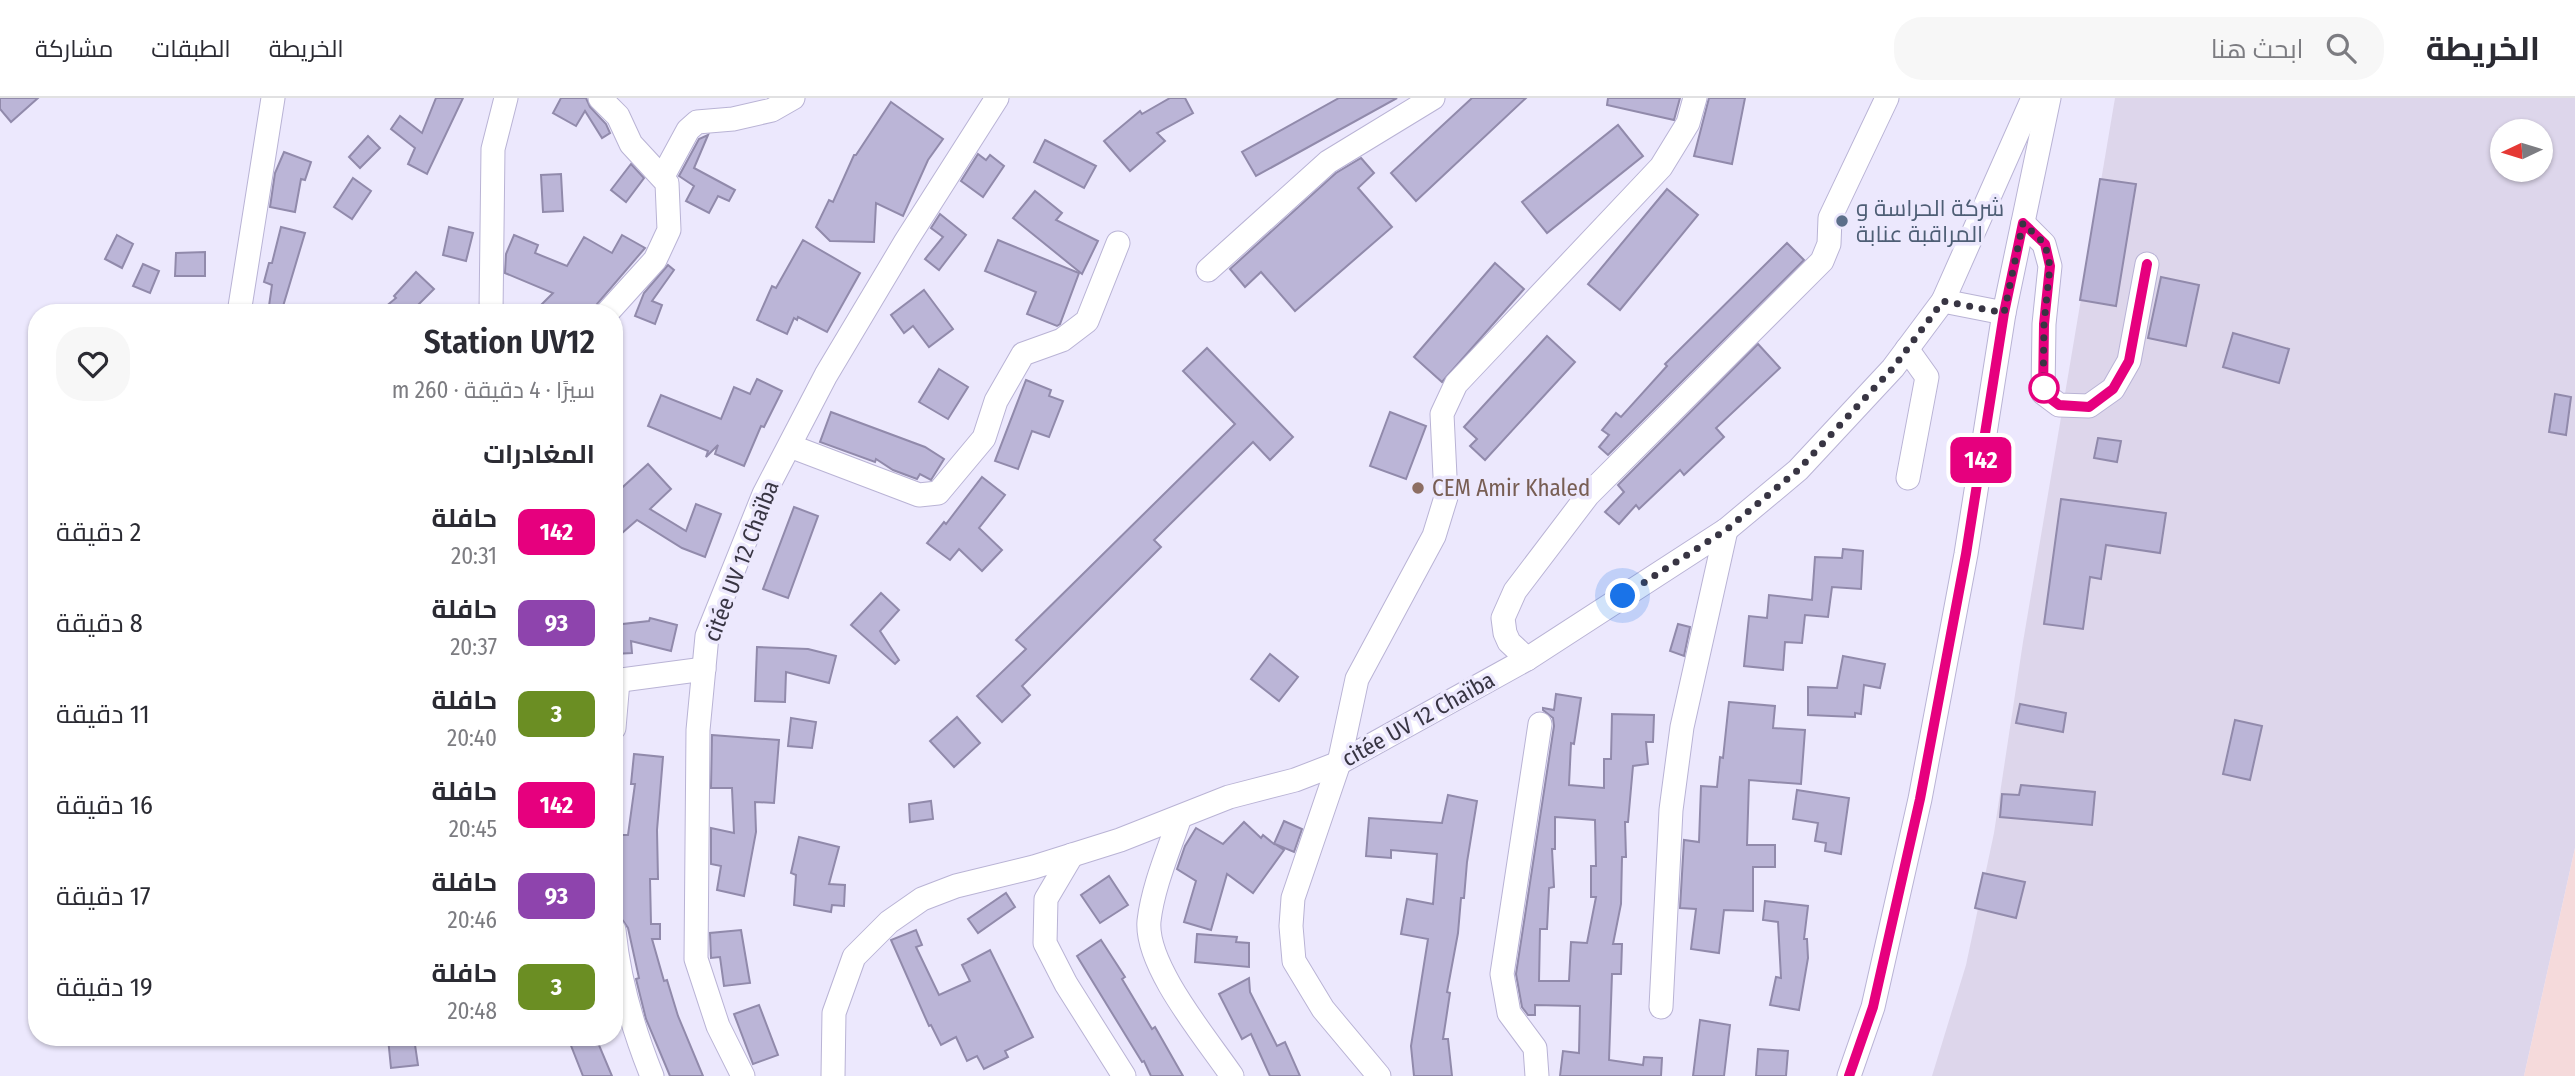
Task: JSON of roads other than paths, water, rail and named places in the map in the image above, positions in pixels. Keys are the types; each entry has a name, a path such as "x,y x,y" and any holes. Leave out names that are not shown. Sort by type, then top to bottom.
{"street":[{"path":"240,304 273,98"},
{"path":"491,304 493,149 506,98"},
{"path":"600,98 618,116 631,144 667,183 669,230 654,260 615,304"},
{"path":"663,176 688,130 697,122 733,119 772,110 793,98"},
{"name":"citée UV 12 Chaïba","path":"743,1076 718,1026 696,959 698,730 707,636 764,494 826,375 906,241 998,98"},
{"path":"1208,270 1328,162 1433,98"},
{"path":"1379,1076 1323,1009 1294,961 1290,926 1293,898 1339,764 1357,679 1434,536 1446,496 1442,415 1456,384 1661,167 1688,123 1695,98"},
{"path":"1527,659 1509,642 1505,633 1503,618 1515,591 1588,495 1822,261 1829,244 1830,218 1887,98"},
{"name":"citée UV 12 Chaïba","path":"833,1076 834,1013 854,957 889,922 922,899 956,886 1120,840 1229,797 1295,780 1339,764 1527,659 1726,530 1798,470 1847,420 1907,349 1943,301 2033,98"},
{"path":"1849,1076 1873,1007 1920,799 1966,554 2004,313 2049,98"},
{"path":"2023,223 2045,244 2050,266 2044,324 2043,393 2059,405 2089,407 2113,389 2129,361 2147,264"},
{"path":"790,446 919,495 938,494 984,438 996,401 1023,354 1062,340 1087,321 1118,243"},
{"path":"1943,301 2004,313"},
{"path":"1907,349 1927,377 1908,478"},
{"path":"1661,1007 1671,810 1678,755 1726,530"},
{"path":"623,680 704,669"},
{"path":"1537,1076 1535,1048 1510,1013 1502,974 1540,724"},
{"path":"1180,817 1153,902 1149,923 1152,946 1161,969 1181,1002 1232,1076"},
{"path":"1072,855 1046,900 1045,943 1066,984 1124,1076"},
{"path":"623,987 636,1038 652,1076"}],"place":[{"name":"شركة الحراسة و المراقبة عنابة","path":"1842,221"},
{"name":"CEM Amir Khaled","path":"1418,488"}]}
